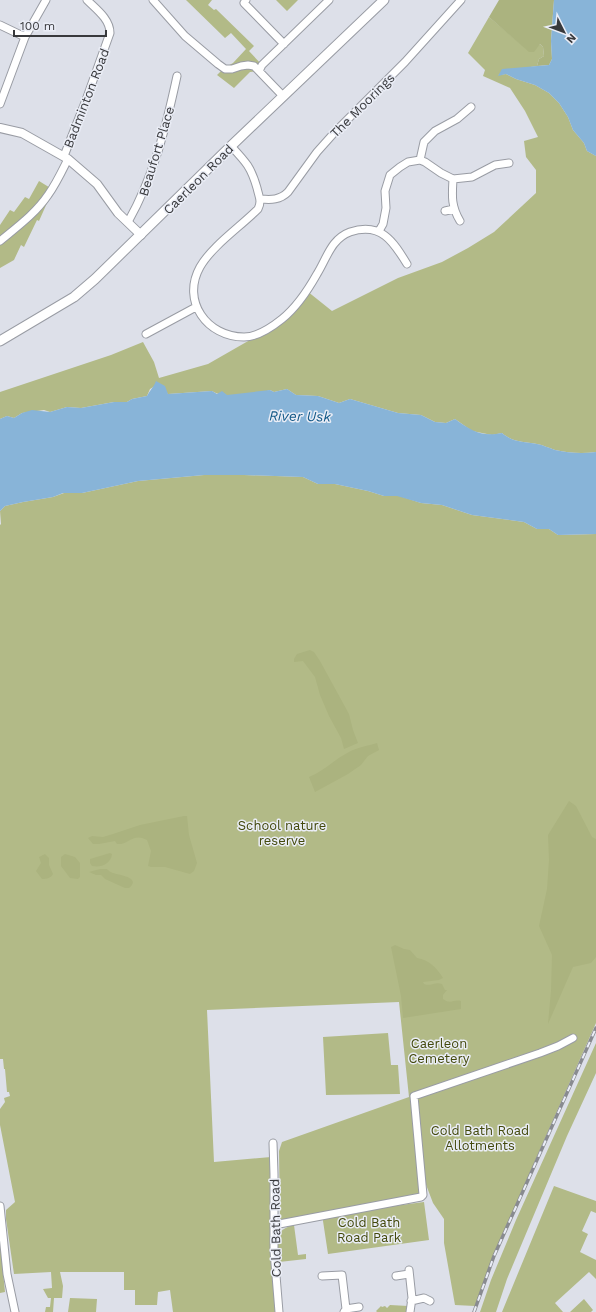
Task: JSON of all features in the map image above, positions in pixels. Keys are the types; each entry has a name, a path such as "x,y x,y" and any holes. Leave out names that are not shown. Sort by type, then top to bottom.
{"main road":[{"name":"Caerleon Road","path":"0,341 74,296 95,279 231,146 384,0"}],"street":[{"path":"0,104 25,37 46,0"},
{"name":"Badminton Road","path":"0,241 47,197 56,184 66,158 110,33 109,25 105,18 88,0"},
{"path":"153,0 185,36 218,64 225,69 248,65 254,66 283,96"},
{"path":"246,0 244,3 284,44"},
{"path":"259,71 262,65 329,0"},
{"name":"The Moorings","path":"261,200 272,200 284,196 325,142 405,62 461,0"},
{"path":"0,25 25,37"},
{"name":"Beaufort Place","path":"128,222 140,202 149,179 167,124 177,76"},
{"path":"420,160 424,142 435,131 457,118 471,107"},
{"path":"0,128 22,133 66,158 97,184 118,213 141,235"},
{"path":"231,146 249,166 261,200 258,209 215,249 200,267 194,289 196,307 210,326 228,335 245,337 262,333 282,319 298,303 307,291 337,240 359,230 378,231 392,242 407,264"},
{"path":"378,231 383,224 386,208 384,191 390,175 408,162 420,160 441,174 453,179 472,177 495,165 509,163"},
{"path":"453,179 452,194 454,209 460,221"},
{"path":"445,211 454,209"},
{"path":"146,334 196,307"},
{"path":"274,1225 421,1197 423,1195 414,1096 540,1053 573,1038"},
{"name":"Cold Bath Road","path":"273,1143 274,1225 279,1312"},
{"path":"0,1206 7,1274 15,1312"},
{"path":"396,1276 409,1272 412,1298 410,1312"},
{"path":"322,1276 342,1275 345,1310 359,1307"},
{"path":"411,1301 424,1298 430,1301"}],"green space":[{"path":"186,0 212,0 208,5 214,10 216,9 254,46 249,51 262,65 259,71 250,72 234,88 217,75 224,68 233,63 246,49 231,33 225,38"},
{"path":"276,0 298,0 287,11"},
{"path":"499,0 554,0 551,41 552,59 549,65 537,66 539,59 544,56 543,47 540,44 534,52 529,52 489,17"},
{"path":"489,17 529,51 540,44 543,47 544,56 539,59 537,66 498,75 506,74 535,85 549,93 559,103 568,117 573,130 584,143 587,151 596,156 596,452 576,453 555,450 539,444 511,439 502,433 492,435 472,431 455,419 446,423 435,422 421,415 398,413 350,399 339,403 318,396 296,395 287,389 274,392 270,390 240,395 224,395 212,391 168,394 155,386 150,389 147,396 132,399 127,402 114,402 81,408 67,407 50,412 44,410 22,413 14,418 7,416 0,419 0,392 111,355 143,342 154,362 159,378 208,364 262,333 282,319 307,291 332,311 398,278 442,262 494,232 536,193 536,170 526,157 524,141 538,137 525,111 510,88 483,76 485,70 468,53"},
{"path":"39,181 52,189 47,197 47,203 39,221 37,220 24,247 21,245 14,260 0,268 0,225 10,210 14,212 25,197 29,199"},
{"path":"204,475 303,477 318,484 335,484 384,496 397,495 421,503 442,505 472,515 524,522 537,529 549,529 558,535 596,534 596,1023 493,1256 475,1306 455,1305 444,1243 444,1219 433,1203 425,1182 419,1193 414,1196 280,1220 279,1151 282,1142 409,1097 399,1002 207,1010 214,1162 271,1157 275,1312 173,1312 170,1290 158,1292 157,1305 135,1305 135,1290 124,1290 124,1272 60,1272 63,1286 62,1298 54,1298 53,1312 45,1312 46,1307 50,1307 51,1298 48,1298 43,1289 52,1288 51,1272 14,1274 6,1210 15,1202 0,1125 0,1109 5,1102 4,1098 10,1096 9,1092 7,1092 3,1059 0,1059 0,511 5,506 53,497 64,493 82,493 138,481"},
{"path":"310,650 314,652 320,661 349,714 358,743 344,749 341,738 320,695 315,677 303,661 294,662 297,654"},
{"path":"377,743 379,750 368,756 361,765 315,792 309,777 320,772 349,752"},
{"path":"569,801 576,806 592,837 596,839 596,957 591,963 573,967 548,1024 552,955 539,926 547,889 549,860 548,835"},
{"path":"187,816 189,835 197,863 194,871 190,874 165,867 148,866 151,851 147,840 142,838 138,837 121,844 117,844 115,841 93,844 88,838 92,836 103,837 140,825"},
{"path":"110,853 112,854 110,860 102,866 92,866 90,863 90,859"},
{"path":"45,854 49,858 49,865 53,874 49,878 42,879 36,871 41,863 39,857"},
{"path":"65,854 75,857 80,863 80,877 78,879 70,878 61,866 61,857"},
{"path":"107,869 113,873 128,877 133,881 132,884 129,888 125,888 105,879 101,875 96,875 89,872"},
{"path":"395,945 410,950 417,958 429,963 435,968 443,978 423,982 424,984 442,984 445,990 447,990 443,995 443,999 448,1002 461,1001 461,1009 403,1018 401,996 391,947"},
{"path":"388,1033 391,1065 398,1065 400,1094 326,1095 323,1037"},
{"path":"596,1043 596,1073 567,1136 507,1279 496,1312 480,1312 491,1280 516,1220"},
{"path":"554,1186 596,1201 596,1213 591,1211 582,1231 588,1234 580,1252 596,1260 596,1279 589,1272 555,1303 563,1312 502,1312"},
{"name":"Cold Bath Road Park","path":"424,1202 429,1240 328,1254 323,1218"},
{"path":"294,1225 298,1255 306,1254 306,1259 279,1262 279,1234 287,1227"},
{"path":"0,1242 5,1292 0,1293"},
{"path":"70,1298 97,1299 96,1312 68,1312"},
{"path":"584,1299 593,1310 591,1312 570,1312"},
{"path":"390,1305 408,1306 407,1312 376,1311 381,1306 385,1306 387,1308"}],"water":[{"path":"554,0 596,0 596,156 587,151 584,143 573,130 568,117 559,103 549,93 535,85 506,74 498,76 502,69 549,65 552,59 551,41"},
{"name":"River Usk","path":"156,381 165,386 168,394 212,391 217,394 222,391 227,395 270,390 274,392 287,389 296,395 318,396 339,403 350,399 398,413 421,415 435,422 446,423 455,419 477,432 488,434 502,433 511,439 539,444 555,450 576,453 596,452 596,534 558,535 549,529 537,529 524,522 472,515 442,505 421,503 397,496 384,496 335,484 318,484 303,477 204,475 138,481 82,493 63,493 53,497 5,506 0,511 0,419 7,416 14,418 22,413 32,410 50,412 67,407 81,408 114,402 127,402 132,399 147,396"}],"railway":[{"path":"474,1312 494,1256 596,1028"}],"park label":[{"name":"School nature reserve","path":"282,832"},
{"name":"Caerleon Cemetery","path":"439,1050"},
{"name":"Cold Bath Road Allotments","path":"480,1138"}]}
